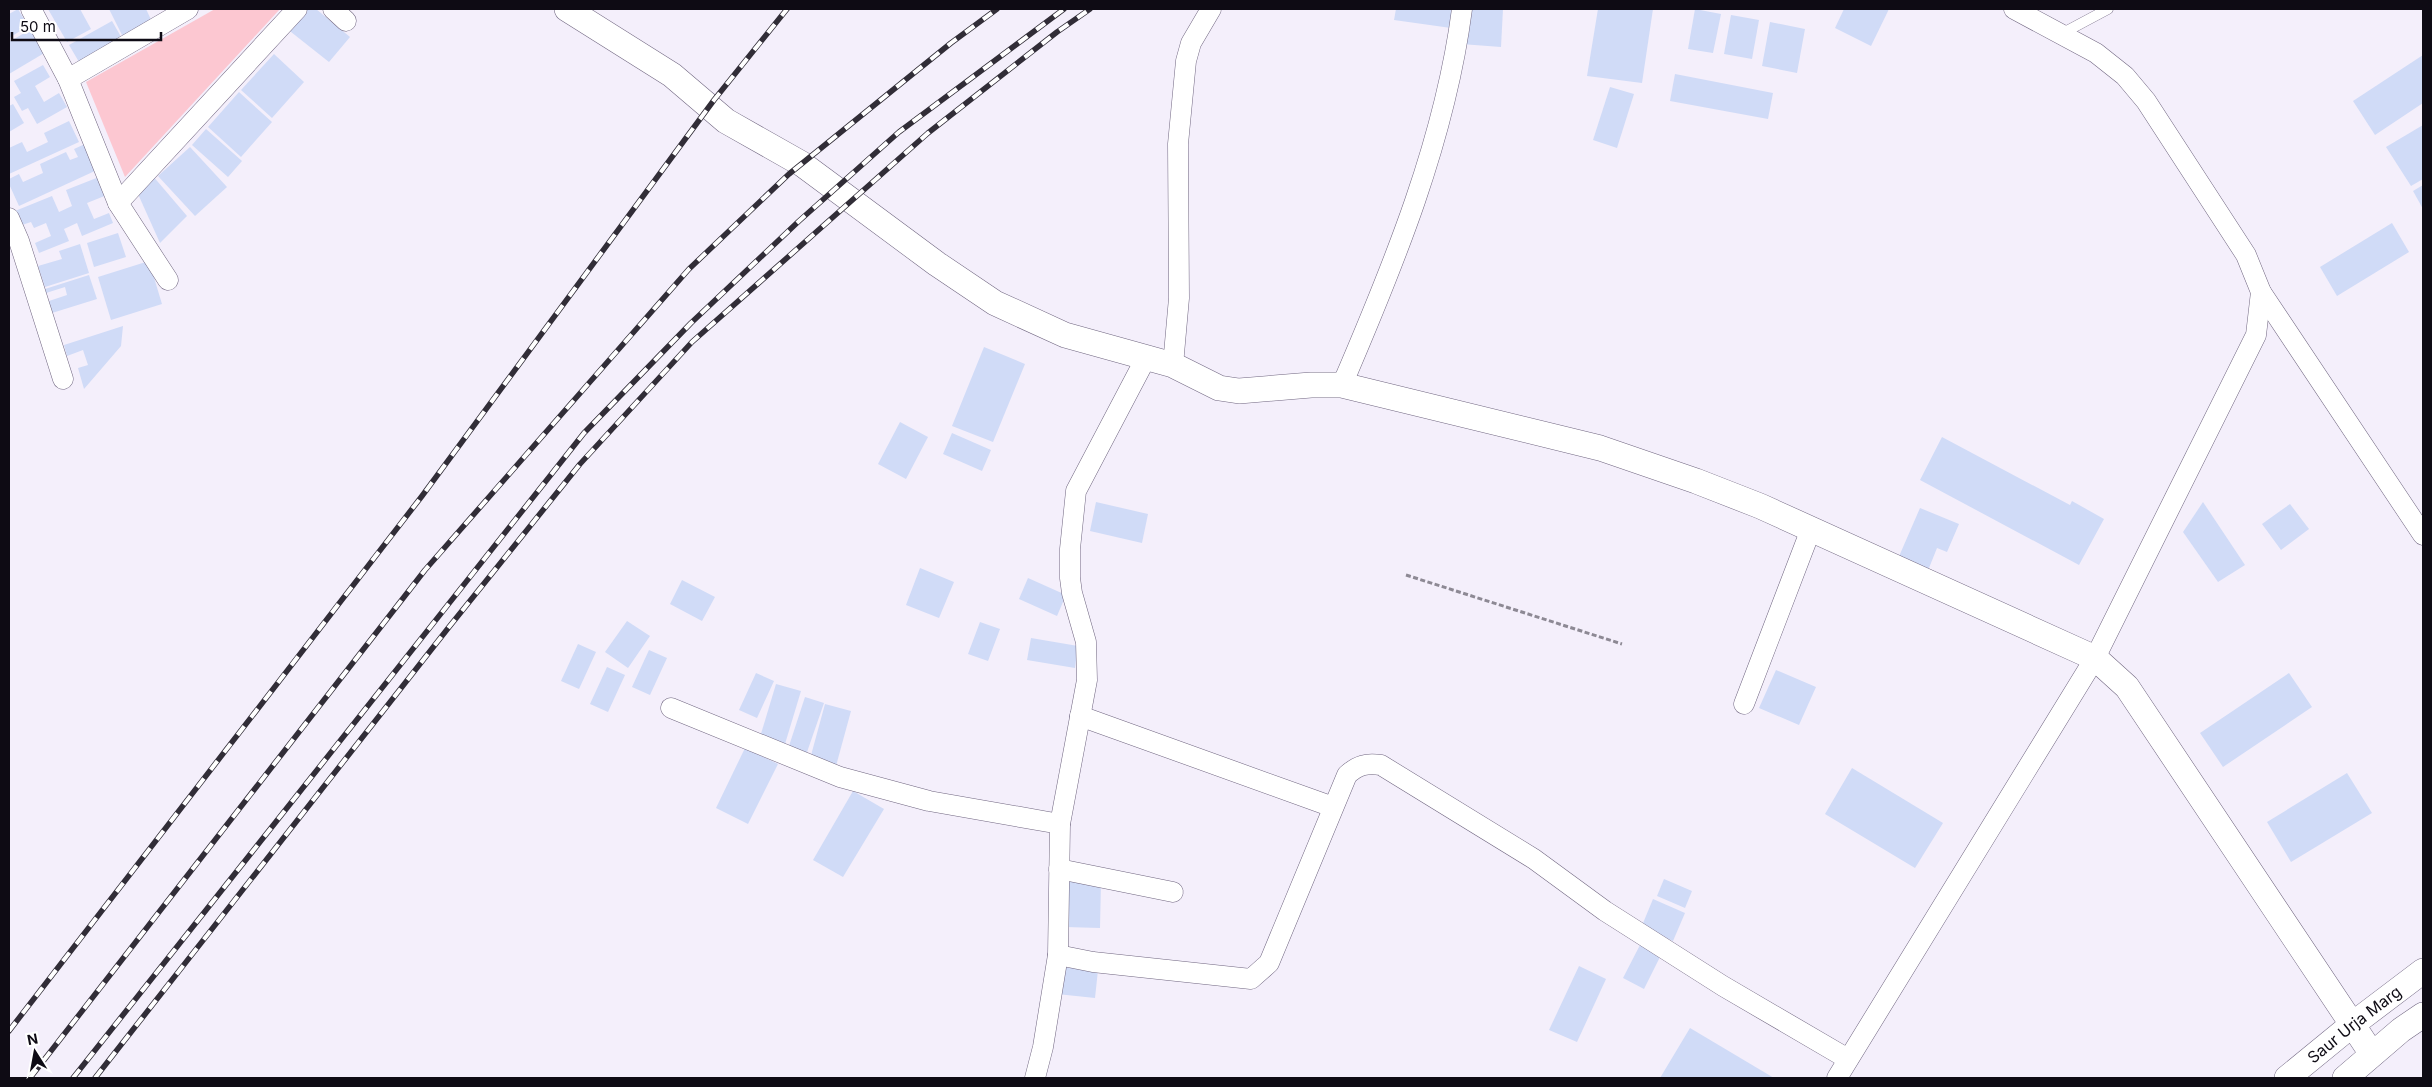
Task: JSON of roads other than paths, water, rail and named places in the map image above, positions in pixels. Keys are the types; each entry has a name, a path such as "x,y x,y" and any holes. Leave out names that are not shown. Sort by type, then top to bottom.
{"street":[{"path":"31,9 68,79 118,203 168,280"},
{"path":"68,79 188,9"},
{"path":"118,203 297,9"},
{"path":"566,9 672,75 726,121 802,164 936,264 995,304 1065,335 1147,356 1173,365 1219,388 1239,391 1311,385 1342,385 1600,448 1696,481 1811,529 2095,658 2127,687 2372,1054"},
{"path":"1173,365 1179,298 1178,144 1186,61 1191,43 1211,9"},
{"path":"1342,385 1390,275 1425,173 1450,77 1462,9"},
{"path":"2014,9 2063,33 2096,53 2125,76 2146,101 2246,255 2261,292 2423,535"},
{"path":"9,218 19,241 63,379"},
{"path":"1838,1078 2095,658 2256,335 2261,292"},
{"path":"1035,1078 1043,1047 1058,955 1060,824 1087,680 1088,661 1070,578 1070,549 1076,491 1147,356"},
{"path":"1744,704 1811,529"},
{"path":"671,708 840,777 929,801 1060,824"},
{"path":"1080,716 1333,807"},
{"path":"1058,955 1093,962 1251,979 1269,963 1346,775 1355,767 1367,763 1381,765 1534,859 1605,911 1706,975 1848,1059"},
{"path":"1059,869 1173,892"},
{"name":"Saur Urja Marg","path":"2287,1078 2353,1024 2423,971"},
{"name":"Saur Urja Marg","path":"2345,1078 2372,1054 2423,1015"}],"lane":[{"path":"2063,33 2108,9"}],"railway":[{"path":"9,1031 422,496 714,100 787,9"},
{"path":"30,1078 425,570 689,269 789,174 951,43 997,9"},
{"path":"73,1078 584,433 691,323 799,221 899,132 1064,9"},
{"path":"95,1078 449,627 580,464 692,342 928,133 1057,32 1090,9"}]}
